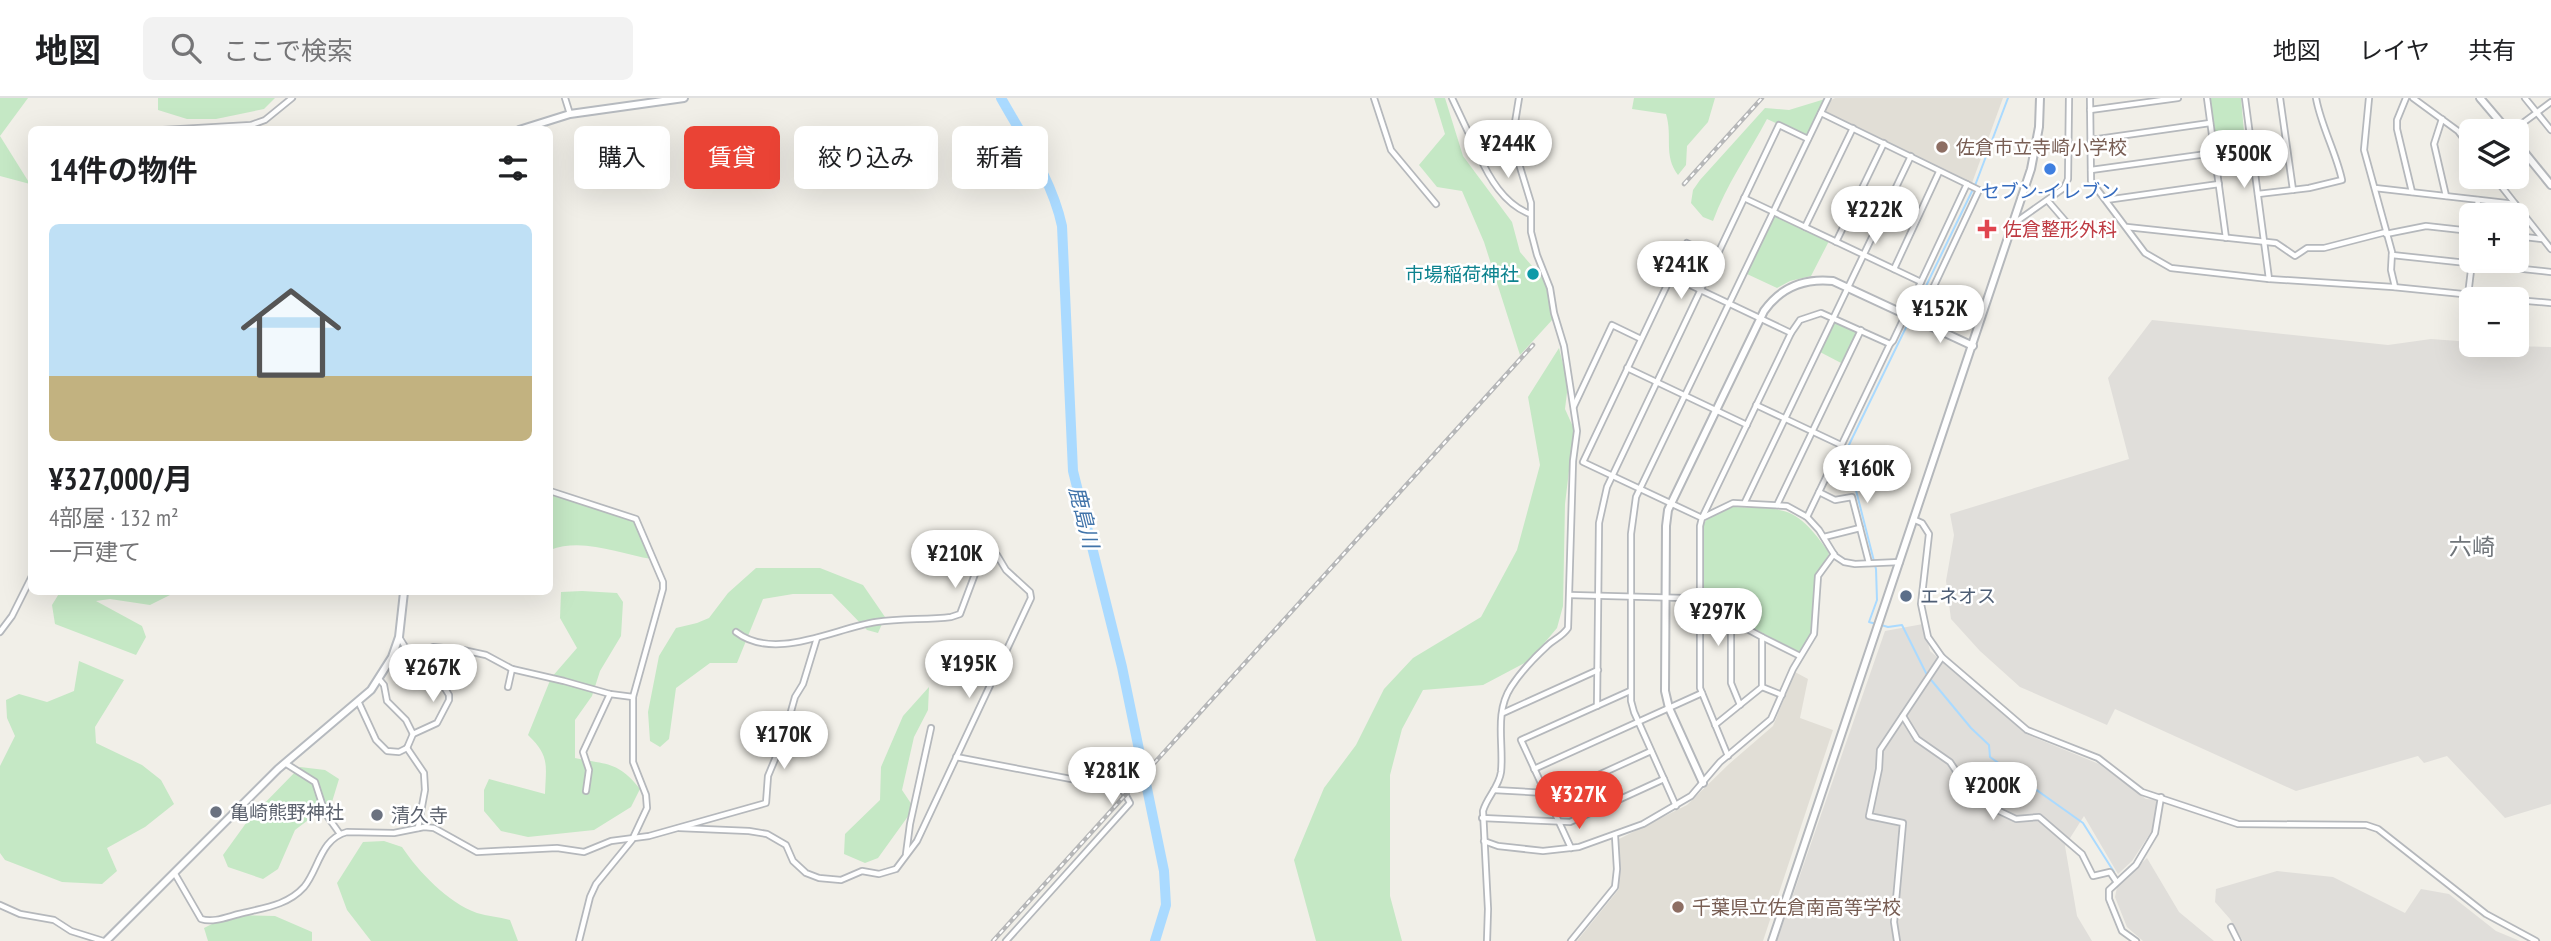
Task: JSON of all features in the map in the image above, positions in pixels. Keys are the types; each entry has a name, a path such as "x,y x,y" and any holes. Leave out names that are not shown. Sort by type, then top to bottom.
{"street":[{"path":"233,126 251,125 265,120 292,98"},
{"path":"565,98 570,114"},
{"path":"532,126 570,114 684,98"},
{"path":"1374,98 1391,150 1436,204"},
{"path":"1452,98 1478,153 1506,200 1517,209 1530,214"},
{"path":"1487,941 1488,909 1482,818 1485,805 1501,774 1502,713 1512,685 1547,646 1564,635 1568,628 1573,461 1577,431 1564,346 1550,288 1531,232 1531,203 1511,141 1520,98"},
{"path":"1676,806 1634,712 1630,691 1632,519 1641,489 1828,98"},
{"path":"1772,941 2031,169 2039,127 2040,98"},
{"path":"2013,224 2064,188 2068,179 2069,98"},
{"path":"2090,98 2091,181 2145,253 2171,268 2269,279 2459,294"},
{"path":"2090,110 2178,98"},
{"path":"2207,98 2226,238"},
{"path":"2245,98 2269,279"},
{"path":"2280,98 2293,190"},
{"path":"2258,194 2342,180 2337,158 2318,112 2316,98"},
{"path":"2369,98 2364,150 2392,255 2391,270 2395,287"},
{"path":"2406,98 2397,120 2397,129 2412,192"},
{"path":"2413,98 2459,132"},
{"path":"2480,98 2499,119"},
{"path":"2525,98 2551,130"},
{"path":"2528,119 2551,102"},
{"path":"1821,113 1979,190 1918,320"},
{"path":"2442,119 2434,144 2446,196"},
{"path":"2091,140 2210,123"},
{"path":"1597,706 1600,514 1612,475 1779,125 1808,139"},
{"path":"1805,227 1853,128"},
{"path":"2212,139 2249,134"},
{"path":"1478,153 1511,141"},
{"path":"1836,242 1884,143"},
{"path":"2091,170 2214,153"},
{"path":"1745,503 1911,156"},
{"path":"2529,158 2551,185"},
{"path":"1894,269 1939,172"},
{"path":"1807,517 1967,184"},
{"path":"2106,200 2219,184"},
{"path":"2375,188 2506,203"},
{"path":"2503,189 2514,203"},
{"path":"1744,198 1921,282"},
{"path":"2048,201 2067,223"},
{"path":"2529,222 2551,249"},
{"path":"2126,227 2276,243 2295,256 2307,248 2324,248 2426,226 2459,230"},
{"path":"2529,237 2543,239"},
{"path":"1702,518 1583,462 1687,243 1716,257"},
{"path":"2392,255 2459,261"},
{"path":"2529,269 2551,272"},
{"path":"1671,276 1791,333"},
{"path":"1703,783 1669,708 1664,682 1666,517 1760,318 1775,297 1797,284 1819,279 1848,287 1973,346"},
{"path":"2529,301 2551,303"},
{"path":"1728,756 1702,693 1699,678 1702,518 1791,333 1800,320 1821,313 1890,344"},
{"path":"1573,409 1612,326 1641,339"},
{"path":"1777,505 1861,330"},
{"path":"1627,369 1747,425"},
{"path":"1756,405 1841,445"},
{"path":"553,492 636,519 663,582 634,698 633,762 646,795 647,808 632,840 596,884 579,941"},
{"path":"1819,492 1835,500 1852,497 1869,563"},
{"path":"1702,518 1725,505 1777,505 1795,509 1807,517 1824,537 1833,554 1843,562 1901,562"},
{"path":"1915,520 1922,523 1929,534 1921,604 1928,637 1942,657 2027,730 2098,758 2136,789 2238,824 2372,827 2384,832 2486,914 2536,941"},
{"path":"1824,537 1860,528"},
{"path":"680,828 767,834 786,845 793,861 806,873 819,878 841,880 862,872 880,874 895,869 917,841 1031,598 1030,592 1006,570 997,555 984,550 960,614 926,620 876,622 796,643 747,640 736,632"},
{"path":"1483,840 1498,846 1543,851 1571,848 1615,836 1691,796 1728,756 1771,719 1800,656 1814,635 1818,576 1833,554"},
{"path":"0,632 12,616 28,584"},
{"path":"0,905 20,914 54,920 71,931 105,941 284,763 358,701 379,679 392,657 399,636 404,595"},
{"path":"1570,595 1684,598 1800,656"},
{"path":"1731,621 1731,683 1740,705"},
{"path":"358,701 376,740 387,751 398,752 407,748 413,734 437,723 449,695 444,687 420,674 399,636"},
{"path":"1762,636 1762,687"},
{"path":"175,874 201,919 205,921 273,906 293,897 305,885 325,847 340,834 394,833 434,828 477,852 565,848 584,852 611,841 632,840 766,803 768,776 818,637"},
{"path":"412,657 440,646 482,654 512,669 634,698"},
{"path":"1897,941 1894,922 1903,823 1869,816 1879,769 1880,750 1942,657"},
{"path":"508,687 512,669"},
{"path":"1502,713 1598,670"},
{"path":"379,679 384,685 387,701 406,720 413,734"},
{"path":"1762,687 1783,695"},
{"path":"1715,725 1762,687"},
{"path":"1571,848 1521,740 1630,691"},
{"path":"1534,768 1702,693"},
{"path":"586,791 589,770 583,752 610,694"},
{"path":"1903,716 1917,738 1950,762 1974,792 1995,808 2016,818 2039,817 2082,853 2093,876 2110,872 2116,881"},
{"path":"906,855 931,728"},
{"path":"407,748 424,773 425,790 418,828"},
{"path":"1494,790 1547,795 1651,751"},
{"path":"956,757 1118,788 1124,792 1130,803 1006,941"},
{"path":"284,763 315,782 325,813 340,834"},
{"path":"1482,818 1570,822 1664,779"},
{"path":"2136,941 2122,930 2109,899 2109,887 2136,864 2155,833 2161,797"},
{"path":"1572,941 1615,887 1615,836"},
{"path":"2231,927 2238,941"}],"shaded area":[{"name":"佐倉市立寺崎小学校","path":"1835,98 2003,98 1972,183 1825,112 1828,102"},
{"path":"2152,320 2388,345 2431,339 2459,341 2459,357 2529,357 2529,346 2551,347 2551,804 2505,818 2447,756 2424,763 2418,756 2296,791 2115,709 2107,725 2020,687 1980,651 1951,619 1946,581 1954,535 1950,514 2129,459 2108,378"},
{"path":"1923,624 1930,651 2026,734 2099,764 2146,799 2157,800 2153,829 2132,861 2118,874 2084,816 2065,846 2077,916 2092,941 1777,941 1885,631"},
{"path":"1795,672 1808,679 1800,718 1833,730 1763,941 1577,941 1619,889 1619,839 1687,805 1773,726"},
{"path":"2147,858 2179,912 2214,941 2143,941 2127,927 2115,897 2117,887"},
{"path":"2277,871 2333,877 2405,913 2421,889 2449,894 2496,931 2520,941 2243,941 2230,919 2215,902 2216,889"}],"green space":[{"path":"0,98 28,98 0,136"},
{"path":"158,98 275,98 264,109 216,119 187,119 158,110"},
{"path":"1434,98 1445,98 1463,156 1512,222 1520,252 1545,281 1553,319 1520,355 1484,242 1462,191 1437,187 1419,165 1445,134"},
{"path":"1634,98 1715,98 1708,122 1687,146 1686,165 1678,175 1669,153 1666,114 1632,109"},
{"path":"2209,98 2241,98 2244,132 2217,137 2213,132"},
{"path":"1825,99 1806,137 1767,119 1731,182 1713,221 1703,217 1691,203 1693,190 1765,108 1789,110"},
{"path":"0,136 28,183 0,176"},
{"path":"1778,216 1829,241 1811,276 1790,281 1777,288 1747,274 1774,217"},
{"path":"1837,322 1857,335 1843,364 1820,352"},
{"path":"1559,348 1568,384 1565,409 1574,429 1565,504 1563,606 1557,628 1530,660 1483,685 1423,690 1402,729 1390,775 1390,896 1402,941 1316,941 1294,860 1324,788 1356,745 1384,689 1413,658 1481,617 1517,550 1540,465 1528,397"},
{"path":"553,496 632,518 648,541 652,559 588,546 563,546 553,549"},
{"path":"1733,507 1788,512 1807,525 1828,551 1829,554 1815,578 1812,632 1799,653 1702,600 1703,525 1707,519"},
{"path":"756,568 820,568 863,585 885,617 878,633 867,630 832,594 793,594 763,599 737,663 710,663 676,688 669,739 660,747 650,741 648,712 659,656 676,628 709,618 728,593"},
{"path":"561,592 617,593 623,602 621,636 600,671 592,696 575,720 575,758 618,769 640,789 631,807 594,830 528,837 501,831 484,811 484,790 489,779 545,794 543,755 528,735 551,678 577,648 560,618"},
{"path":"58,595 170,595 150,605 110,599 96,601 142,626 146,637 136,655 55,624 52,605"},
{"path":"79,661 124,680 95,727 96,743 142,765 161,780 174,804 145,827 107,848 117,871 102,884 62,882 5,860 0,853 0,766 15,736 7,718 6,700 19,694 47,702 74,691"},
{"path":"929,687 928,710 914,737 902,790 914,808 878,858 865,863 844,854 845,834 880,800 881,767 903,716"},
{"path":"300,767 325,770 339,779 332,802 295,830 278,869 263,879 228,867 223,855 249,819"},
{"path":"384,841 402,847 425,876 455,902 477,913 510,920 518,941 371,941 347,910 337,883 363,842"},
{"path":"230,915 275,916 312,932 312,941 208,941 204,928"}],"waterway":[{"name":"鹿島川","path":"1001,98 1044,176 1062,226 1073,471 1122,667 1164,871 1166,905 1155,941"},
{"path":"1876,624 1869,622 1877,600 1876,569 1846,451 1976,183 2008,98"},
{"path":"1881,625 1902,625 1927,675 1971,728 1989,745 1990,757 2083,823 2114,872"}],"railway":[{"path":"1684,184 1762,98"},
{"path":"993,941 1533,345"}],"place":[{"name":"佐倉市立寺崎小学校","path":"1942,147"},
{"name":"セブン-イレブン","path":"2050,169"},
{"name":"佐倉整形外科","path":"1987,229"},
{"name":"市場稲荷神社","path":"1533,274"},
{"name":"エネオス","path":"1906,596"},
{"name":"亀崎熊野神社","path":"216,812"},
{"name":"清久寺","path":"377,815"},
{"name":"千葉県立佐倉南高等学校","path":"1678,907"}],"district":[{"name":"六崎","path":"2472,546"}]}
